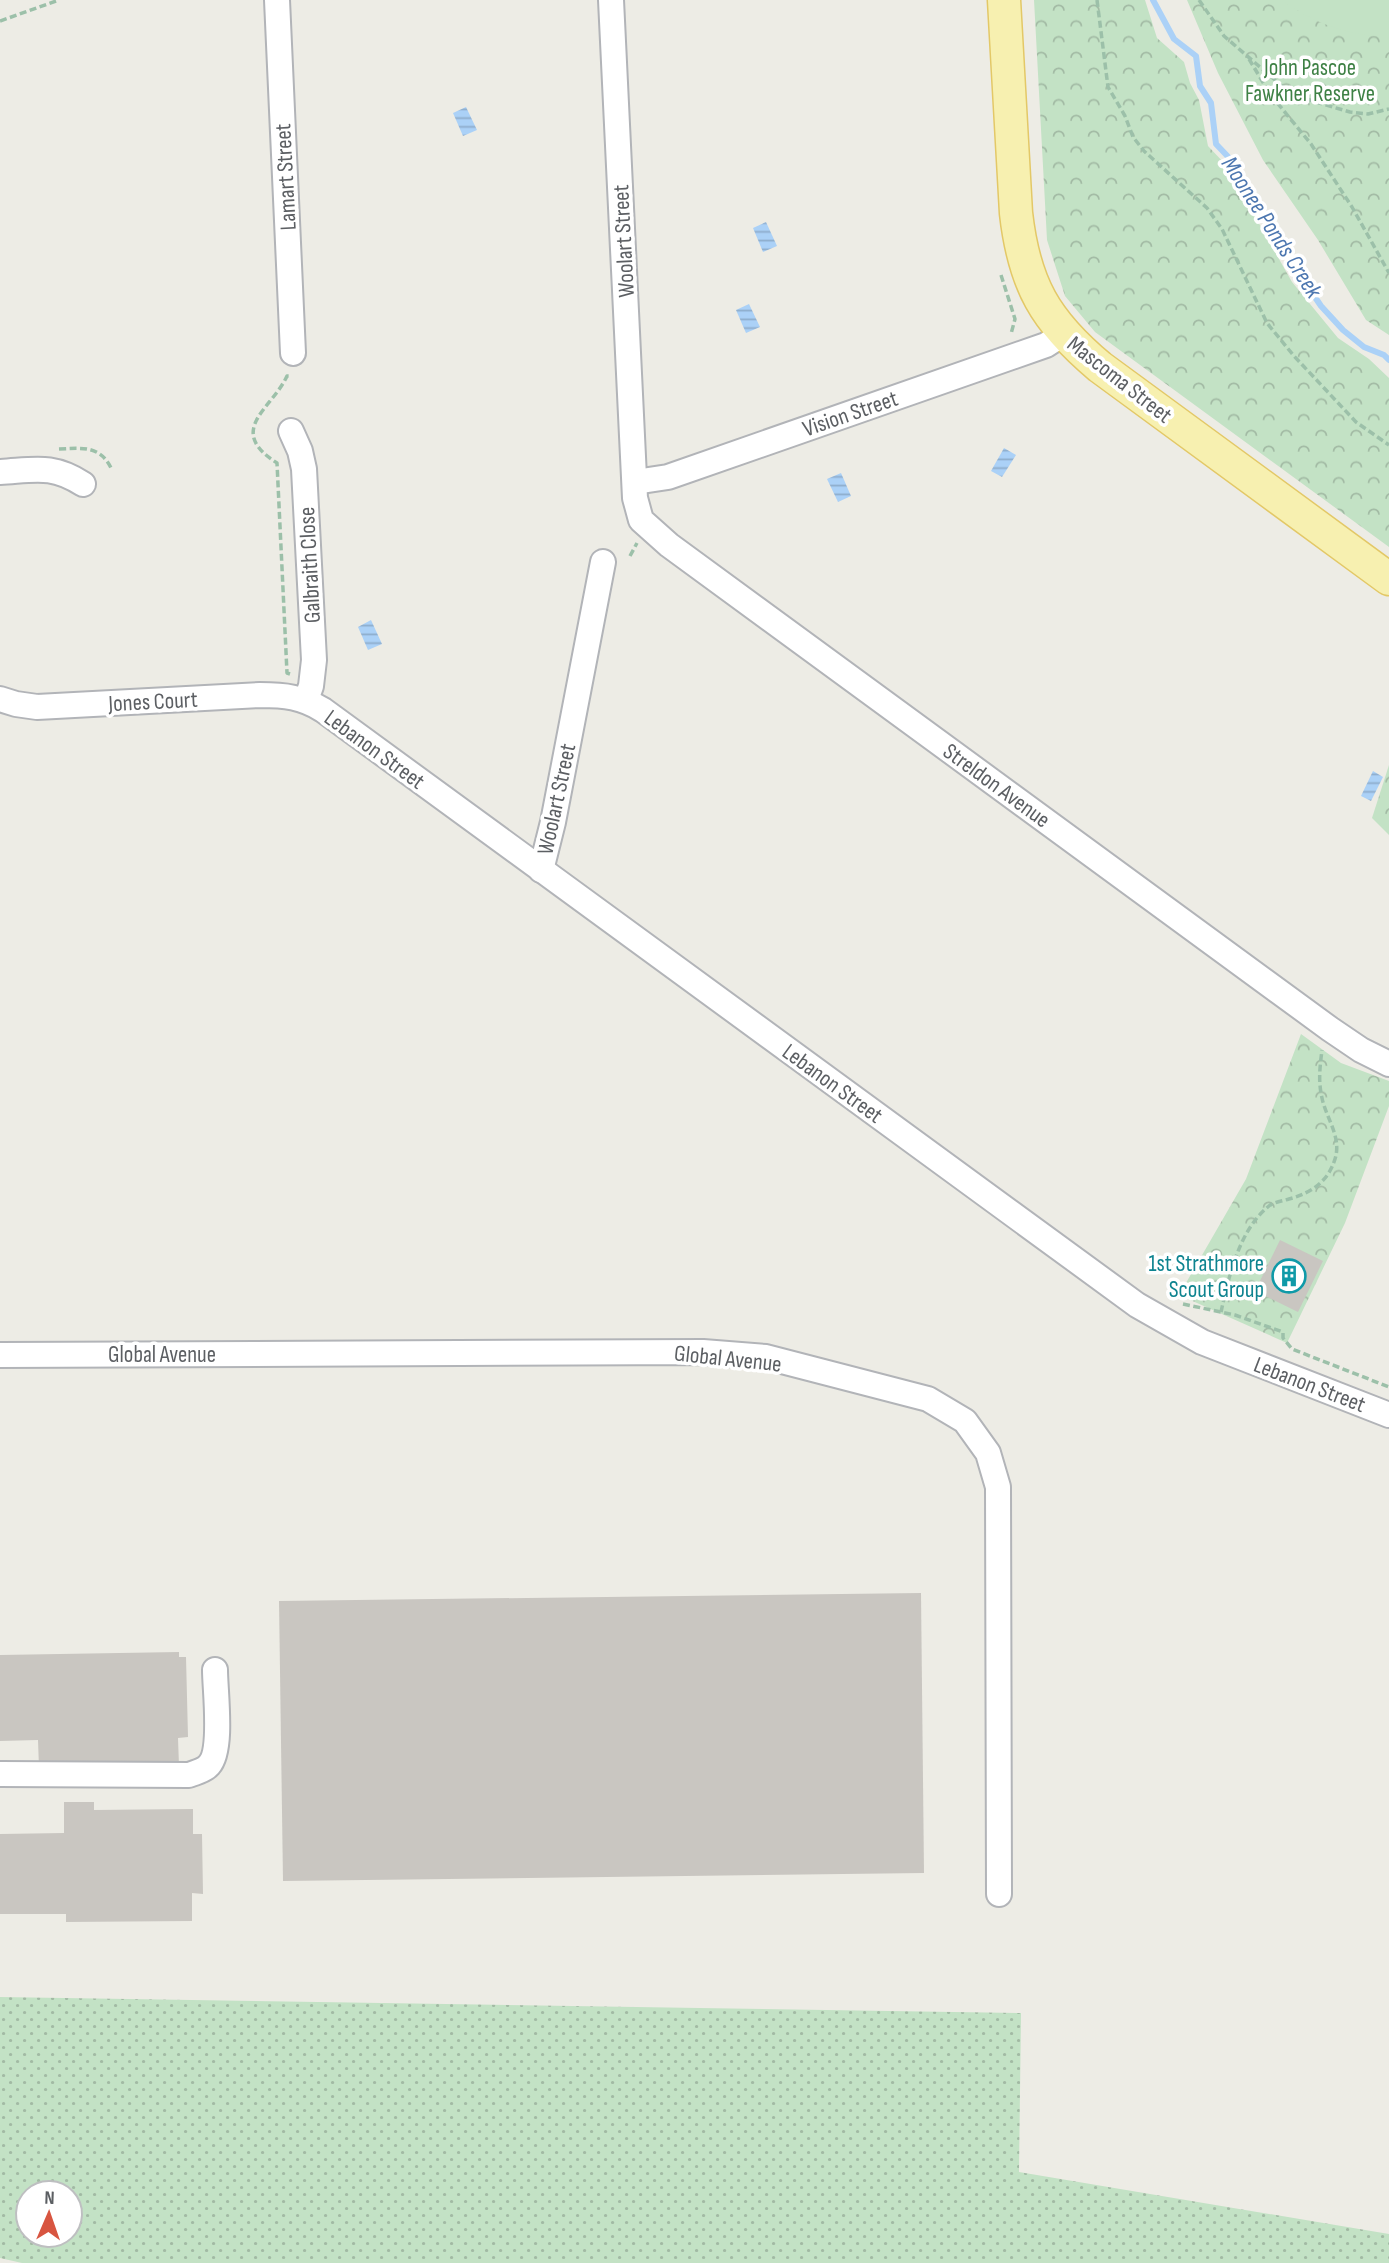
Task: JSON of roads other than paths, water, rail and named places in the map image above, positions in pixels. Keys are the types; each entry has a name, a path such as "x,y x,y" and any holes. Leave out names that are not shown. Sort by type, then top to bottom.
{"main road":[{"name":"Mascoma Street","path":"1004,0 1020,247 1033,288 1063,334 1100,368 1389,579"}],"street":[{"name":"Lamart Street","path":"277,0 296,364"},
{"name":"Woolart Street","path":"611,0 635,482"},
{"name":"Vision Street","path":"635,482 668,477 1046,345 1063,334"},
{"name":"Galbraith Close","path":"292,431 304,469 314,660 309,691"},
{"path":"0,472 51,470 65,473 83,484"},
{"name":"Streldon Avenue","path":"635,482 635,498 641,520 669,545 1330,1029 1361,1050 1389,1064"},
{"name":"Woolart Street","path":"541,870 553,822 603,562"},
{"name":"Jones Court","path":"0,699 37,707 285,695 309,691"},
{"name":"Lebanon Street","path":"309,691 323,710 1137,1305 1202,1342 1389,1415"},
{"name":"Global Avenue","path":"0,1355 702,1352 766,1357 928,1399 965,1421 988,1453 998,1487 999,1894"},
{"path":"0,1774 189,1775 205,1769 212,1762 216,1748 215,1670"}],"water":[{"path":"466,107 477,130 463,136 453,113"},
{"path":"766,222 777,246 763,252 753,228"},
{"path":"749,304 760,327 746,333 736,310"},
{"path":"1004,448 1016,455 1002,477 991,471"},
{"path":"841,473 851,496 838,502 827,479"},
{"path":"371,620 382,644 368,650 358,627"},
{"path":"1373,771 1383,777 1371,801 1361,796"}],"waterway":[{"name":"Moonee Ponds Creek","path":"1153,0 1174,39 1196,56 1200,86 1211,103 1216,144 1234,163 1275,238 1321,306 1343,330 1364,347 1384,355 1389,360"}],"place":[{"name":"1st Strathmore Scout Group","path":"1289,1276"}],"park label":[{"name":"John Pascoe Fawkner Reserve","path":"1310,80"}]}
